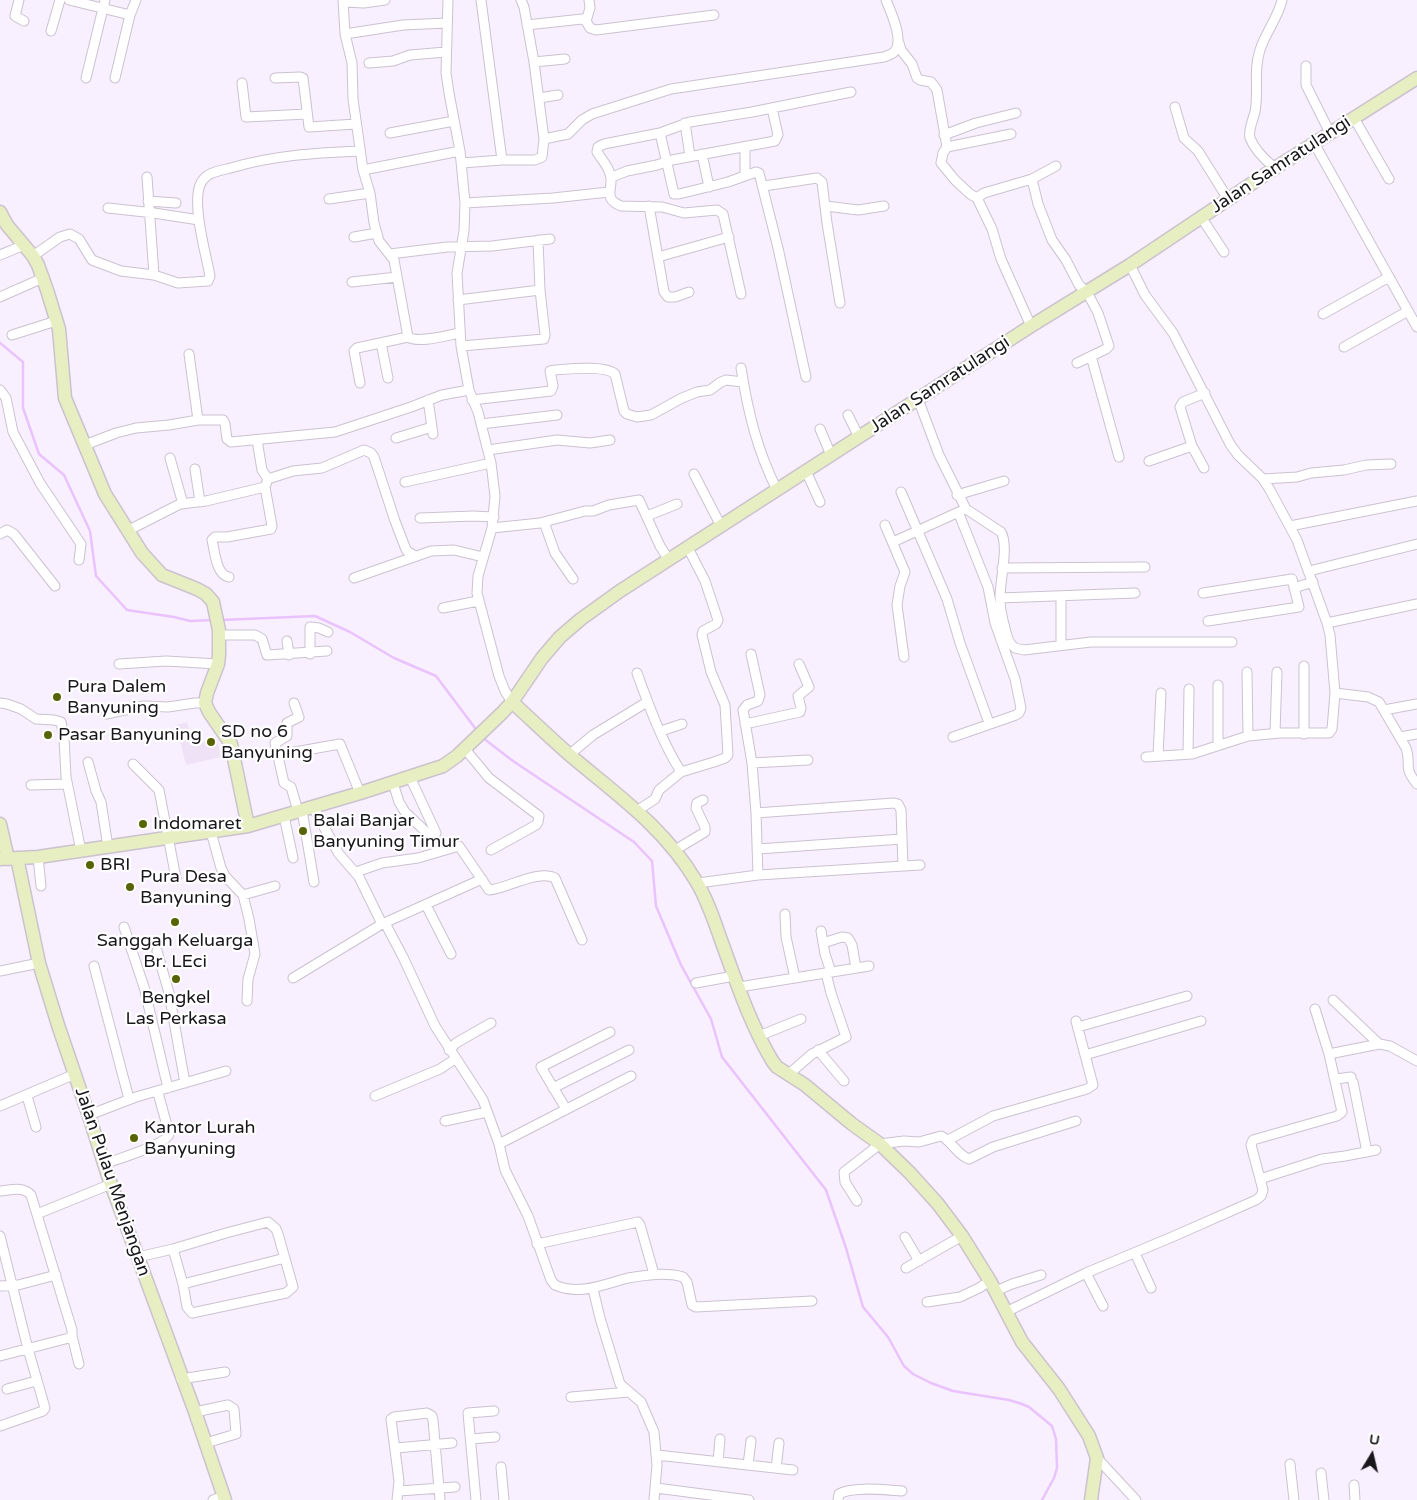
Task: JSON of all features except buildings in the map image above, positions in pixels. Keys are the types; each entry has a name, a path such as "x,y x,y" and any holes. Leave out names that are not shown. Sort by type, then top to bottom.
{"street":[{"path":"19,0 15,16 24,20"},
{"path":"51,31 60,0"},
{"path":"69,0 104,4 130,16"},
{"path":"116,78 130,16 136,0"},
{"path":"385,0 364,3 343,1 345,34 352,63 353,99 363,170 370,193 379,241 394,260 408,337"},
{"path":"448,0 446,52 449,93 460,150 466,203 464,231 457,273 461,346 469,390 481,424 491,463 495,496 494,518 477,586 478,601 505,691 512,702 569,754 638,810 675,850 698,883 736,981 772,1062 805,1085 852,1124 880,1144 938,1204 962,1236 993,1286 1022,1342 1059,1389 1089,1436 1097,1458 1136,1500"},
{"path":"481,0 502,160"},
{"path":"462,163 539,160 542,157 544,139 539,98 534,62 521,0"},
{"path":"586,21 590,8 589,0"},
{"path":"886,0 894,17 902,52 912,64 917,78 931,82 937,90 947,147"},
{"path":"1275,168 1261,156 1251,140 1250,134 1257,101 1259,51 1282,0"},
{"path":"86,78 104,4"},
{"path":"527,25 577,18 586,21 590,28 596,30 714,15"},
{"path":"345,34 403,25 447,23"},
{"path":"544,139 568,134 586,117 656,93 687,86 884,57 892,54 899,43"},
{"path":"368,63 393,61 410,55 446,52"},
{"path":"534,62 565,59"},
{"path":"1306,66 1306,85 1330,133"},
{"path":"275,78 303,78 309,126 311,128 356,124"},
{"name":"Jalan Samratulangi","path":"8,859 38,857 248,826 443,766 476,739 512,702 542,658 560,637 608,599 1031,326 1130,265 1275,168 1417,78"},
{"path":"242,83 244,113 246,117 308,114"},
{"path":"741,294 723,214 711,211 684,213 668,208 649,206 621,206 611,199 609,192 612,177 597,149 600,145 660,133 685,123 851,92"},
{"path":"539,98 558,95"},
{"path":"1175,107 1184,138 1198,151 1228,199"},
{"path":"612,177 627,171 657,166 667,161 776,140 778,135 772,108"},
{"path":"944,135 976,123 1016,113"},
{"path":"1354,118 1389,179"},
{"path":"390,133 454,121"},
{"path":"685,123 690,156"},
{"path":"660,133 674,194 668,208"},
{"path":"1011,134 947,147 943,153 941,163 964,189 977,198 992,229 1002,259 1031,326"},
{"path":"1314,143 1416,323"},
{"path":"745,147 745,175"},
{"path":"363,170 460,150"},
{"path":"33,256 60,237 70,234 79,239 90,258 95,262 121,271 154,275 184,283 204,282 209,279 199,220 198,189 202,180 214,172 262,159 360,151"},
{"path":"702,154 710,187"},
{"path":"977,198 984,193 1032,180 1056,166"},
{"path":"674,194 710,187 758,172 764,186 806,376"},
{"path":"147,177 154,275"},
{"path":"764,186 819,179 822,182 840,303"},
{"path":"1032,180 1038,204 1052,240 1066,260 1079,286 1087,292 1098,313 1109,346 1076,363"},
{"path":"466,203 609,192"},
{"path":"329,200 370,193"},
{"path":"148,201 176,203"},
{"path":"649,206 666,295 671,298 689,292"},
{"path":"826,206 858,210 884,206"},
{"path":"108,208 199,220"},
{"path":"0,212 7,225 33,256 43,278 56,321 62,354 65,398 105,494 142,553 162,575 197,589 206,594 213,602 219,632 218,664 205,703 208,712 231,744 248,826"},
{"path":"1201,217 1224,252"},
{"path":"354,237 377,234"},
{"path":"658,257 728,238"},
{"path":"390,254 447,247 492,246 550,239"},
{"path":"461,346 544,339 538,240"},
{"path":"0,255 24,245"},
{"path":"1130,265 1145,295 1173,333 1230,444 1263,479 1297,540 1330,635 1335,693 1331,732 1304,734 1274,733 1248,736 1188,754 1146,757"},
{"path":"352,282 397,277"},
{"path":"1323,314 1389,277"},
{"path":"0,297 43,278"},
{"path":"458,300 540,290"},
{"path":"1344,347 1408,311"},
{"path":"12,335 56,321"},
{"path":"360,383 355,349 408,337 413,340 460,333"},
{"path":"381,343 388,378"},
{"path":"189,354 198,420"},
{"path":"1091,356 1119,457"},
{"path":"741,368 754,435 766,468 778,490"},
{"path":"472,400 551,391 550,371 603,369 612,371 615,374 626,414 643,416 651,415 691,394 710,390 726,380 743,382"},
{"path":"0,390 6,398 13,432 40,482 81,544 79,560"},
{"path":"85,445 125,430 198,420 223,420 227,439 231,442 335,432 442,395 469,390"},
{"path":"1204,468 1192,446 1180,407 1184,402 1205,393"},
{"path":"918,399 939,455 957,495 988,587 995,623 1015,679 1020,708 1019,714 953,737"},
{"path":"396,438 433,430 428,400"},
{"path":"481,424 557,415"},
{"path":"848,415 859,437"},
{"path":"820,428 831,455"},
{"path":"229,578 220,572 212,540 215,537 271,530 272,526 257,440"},
{"path":"488,450 557,440 590,443 610,440"},
{"path":"1148,462 1192,446"},
{"path":"127,531 183,504 200,502 266,483 292,471 322,468 364,450 371,453 374,457 405,547 407,551 415,556"},
{"path":"170,458 183,504"},
{"path":"405,482 491,463"},
{"path":"1263,479 1296,477 1366,465 1391,464"},
{"path":"195,469 200,502"},
{"path":"806,471 820,502"},
{"path":"694,474 721,526"},
{"path":"957,495 1004,481"},
{"path":"901,492 947,599 960,643 989,723"},
{"path":"492,528 544,522 585,511 590,512 609,505 638,500 668,560"},
{"path":"1290,526 1417,501"},
{"path":"647,516 677,504"},
{"path":"893,542 962,511"},
{"path":"962,511 1001,532 1004,540 1000,598 1001,612 1008,639 1015,648 1024,650 1061,644 1128,641 1232,642"},
{"path":"420,518 473,516 494,518"},
{"path":"544,522 555,553 573,579"},
{"path":"885,525 906,572 900,586 897,605 904,657"},
{"path":"0,534 7,530 14,534 55,586"},
{"path":"1309,570 1342,564 1417,544"},
{"path":"638,810 655,799 659,790 681,772 725,758 728,752 725,706 711,672 702,634 703,631 716,624 718,620 704,581 688,548"},
{"path":"354,578 423,552 441,549 483,557"},
{"path":"1002,568 1145,567"},
{"path":"1203,593 1292,579 1299,607 1208,621"},
{"path":"1294,588 1313,582"},
{"path":"1000,598 1136,593"},
{"path":"1061,596 1061,644"},
{"path":"443,608 478,601"},
{"path":"1327,623 1417,604"},
{"path":"310,654 310,627 328,632"},
{"path":"219,632 256,635 262,639 267,655 310,654 328,651"},
{"path":"287,641 288,654"},
{"path":"751,654 760,695 758,701 744,707 743,710 752,762 758,875"},
{"path":"119,664 173,661 218,664"},
{"path":"745,724 800,712 798,696 809,687 800,664"},
{"path":"1304,666 1304,734"},
{"path":"1247,672 1248,736"},
{"path":"1274,733 1277,672"},
{"path":"637,673 647,702 672,758 681,772"},
{"path":"1218,685 1218,745"},
{"path":"1188,754 1189,689"},
{"path":"1158,756 1161,693"},
{"path":"1335,693 1373,698 1379,702 1408,753 1409,773 1417,784"},
{"path":"569,754 592,735 647,702"},
{"path":"0,703 21,709 36,719 61,722 67,784 81,851"},
{"path":"106,714 144,706 168,707 205,703"},
{"path":"294,703 299,717 287,723 287,736 275,743 284,783 291,787 305,809 356,872 403,957 435,1026 449,1050 474,1084 499,1144 505,1170 528,1216 537,1244 555,1286 577,1289 594,1288 629,1278 654,1274 683,1277 687,1282 692,1305 696,1307 812,1301"},
{"path":"1384,710 1417,704"},
{"path":"661,731 682,724"},
{"path":"1400,737 1417,734"},
{"path":"278,755 340,744 360,793"},
{"path":"464,750 489,778 539,816 536,825 492,850"},
{"path":"752,762 808,760"},
{"path":"88,762 96,792 101,802 108,847"},
{"path":"133,764 159,790 170,838 176,878"},
{"path":"410,777 436,833"},
{"path":"392,783 405,812 444,849"},
{"path":"31,785 67,784"},
{"path":"675,850 705,832 705,827 696,808 697,804 703,800"},
{"path":"756,813 898,804 901,810 903,866"},
{"path":"305,809 314,882"},
{"path":"284,816 293,858"},
{"name":"Jalan Pulau Menjangan","path":"0,824 8,859 58,1025 111,1184 206,1443 221,1499"},
{"path":"211,832 221,868 231,883 243,895 255,949 248,979 246,1002"},
{"path":"758,849 902,839"},
{"path":"356,872 382,863 418,858 444,849 461,847 487,889 491,891 544,876 555,878 582,940"},
{"path":"38,857 41,886"},
{"path":"698,883 758,875 920,865"},
{"path":"293,978 384,924 482,879"},
{"path":"243,895 275,886"},
{"path":"426,905 451,954"},
{"path":"785,914 786,937 795,978"},
{"path":"124,927 144,987 168,1088"},
{"path":"789,1074 818,1050 846,1037 831,993 821,931"},
{"path":"823,943 842,937 848,938 852,945 856,968"},
{"path":"157,950 169,993 185,1083"},
{"path":"0,971 39,962"},
{"path":"94,966 129,1099"},
{"path":"696,983 795,978 869,966"},
{"path":"948,1140 993,1116 1087,1089 1093,1085 1077,1024 1187,996"},
{"path":"1333,1000 1379,1044"},
{"path":"1008,1312 1086,1273 1256,1200 1262,1194 1251,1145 1253,1140 1341,1114 1343,1110 1336,1079 1315,1009"},
{"path":"759,1036 801,1020"},
{"path":"1085,1055 1201,1021"},
{"path":"449,1050 456,1043 491,1023"},
{"path":"566,1110 541,1067 610,1032"},
{"path":"1329,1054 1379,1044 1390,1046 1417,1061"},
{"path":"553,1088 629,1050"},
{"path":"818,1050 844,1081"},
{"path":"375,1096 440,1069 456,1059"},
{"path":"89,1115 129,1099 226,1071"},
{"path":"0,1106 75,1074"},
{"path":"499,1144 631,1076"},
{"path":"1260,1179 1322,1159 1371,1151 1352,1080 1336,1079"},
{"path":"105,1164 151,1147 167,1138 169,1132 158,1092"},
{"path":"27,1096 36,1127"},
{"path":"445,1121 487,1112"},
{"path":"857,1201 845,1182 844,1172 880,1144 904,1141 919,1142 940,1136 948,1140 964,1157 969,1159 993,1147 1076,1120"},
{"path":"37,1214 111,1184"},
{"path":"0,1191 15,1189 27,1191 31,1195 72,1330 79,1364"},
{"path":"138,1257 268,1222 276,1229 293,1287 286,1293 194,1314 187,1307 183,1284 173,1249"},
{"path":"537,1244 638,1222 654,1274"},
{"path":"0,1236 44,1410 0,1426"},
{"path":"906,1268 962,1236"},
{"path":"905,1237 918,1260"},
{"path":"1135,1253 1151,1288"},
{"path":"183,1284 285,1258"},
{"path":"1086,1273 1103,1306"},
{"path":"0,1286 12,1286 56,1275"},
{"path":"926,1302 954,1299 979,1288 1012,1284 1041,1275"},
{"path":"594,1288 600,1318 620,1384 641,1402 654,1432 657,1455 654,1500"},
{"path":"0,1356 72,1336"},
{"path":"182,1379 225,1372"},
{"path":"7,1389 36,1381"},
{"path":"571,1397 629,1392"},
{"path":"195,1412 228,1405 234,1409 236,1434 232,1437 206,1443"},
{"path":"476,1500 468,1413 494,1411"},
{"path":"440,1500 439,1488 436,1444 432,1416 427,1413 410,1414 391,1419 396,1448 398,1496 439,1488 455,1487"},
{"path":"471,1439 495,1437"},
{"path":"718,1462 720,1439"},
{"path":"748,1465 751,1441"},
{"path":"396,1448 452,1443"},
{"path":"776,1468 779,1443"},
{"path":"657,1455 793,1470"},
{"path":"1091,1500 1097,1458"},
{"path":"1290,1464 1294,1500"},
{"path":"501,1467 504,1500"},
{"path":"1321,1473 1324,1500"},
{"path":"1354,1485 1355,1500"},
{"path":"656,1488 745,1500"},
{"path":"673,1500 674,1490"},
{"path":"838,1500 839,1494 845,1492 860,1490 902,1491"}],"shaded area":[{"name":"SD no 6 Banyuning","path":"187,722 193,744 217,739 221,757 186,765 176,725"}],"waterway":[{"path":"0,343 23,362 23,408 39,454 64,475 90,531 96,576 127,610 190,621 213,620"},
{"path":"221,620 315,616 350,632 394,658 436,676 478,732"},
{"path":"483,738 513,761 634,842 652,861 656,906 681,965 711,1019 722,1057 826,1190 846,1248 863,1307 888,1337 904,1366 913,1374 953,1391 1009,1400 1022,1404 1029,1407 1052,1426 1056,1439 1057,1468 1054,1478 1042,1500"}],"place":[{"name":"Pura Dalem Banyuning","path":"57,697"},
{"name":"Pasar Banyuning","path":"48,735"},
{"name":"SD no 6 Banyuning","path":"211,742"},
{"name":"Indomaret","path":"143,824"},
{"name":"Balai Banjar Banyuning Timur","path":"303,831"},
{"name":"BRI","path":"90,865"},
{"name":"Pura Desa Banyuning","path":"130,887"},
{"name":"Sanggah Keluarga Br. LEci","path":"175,922"},
{"name":"Bengkel Las Perkasa","path":"176,979"},
{"name":"Kantor Lurah Banyuning","path":"134,1138"}]}
